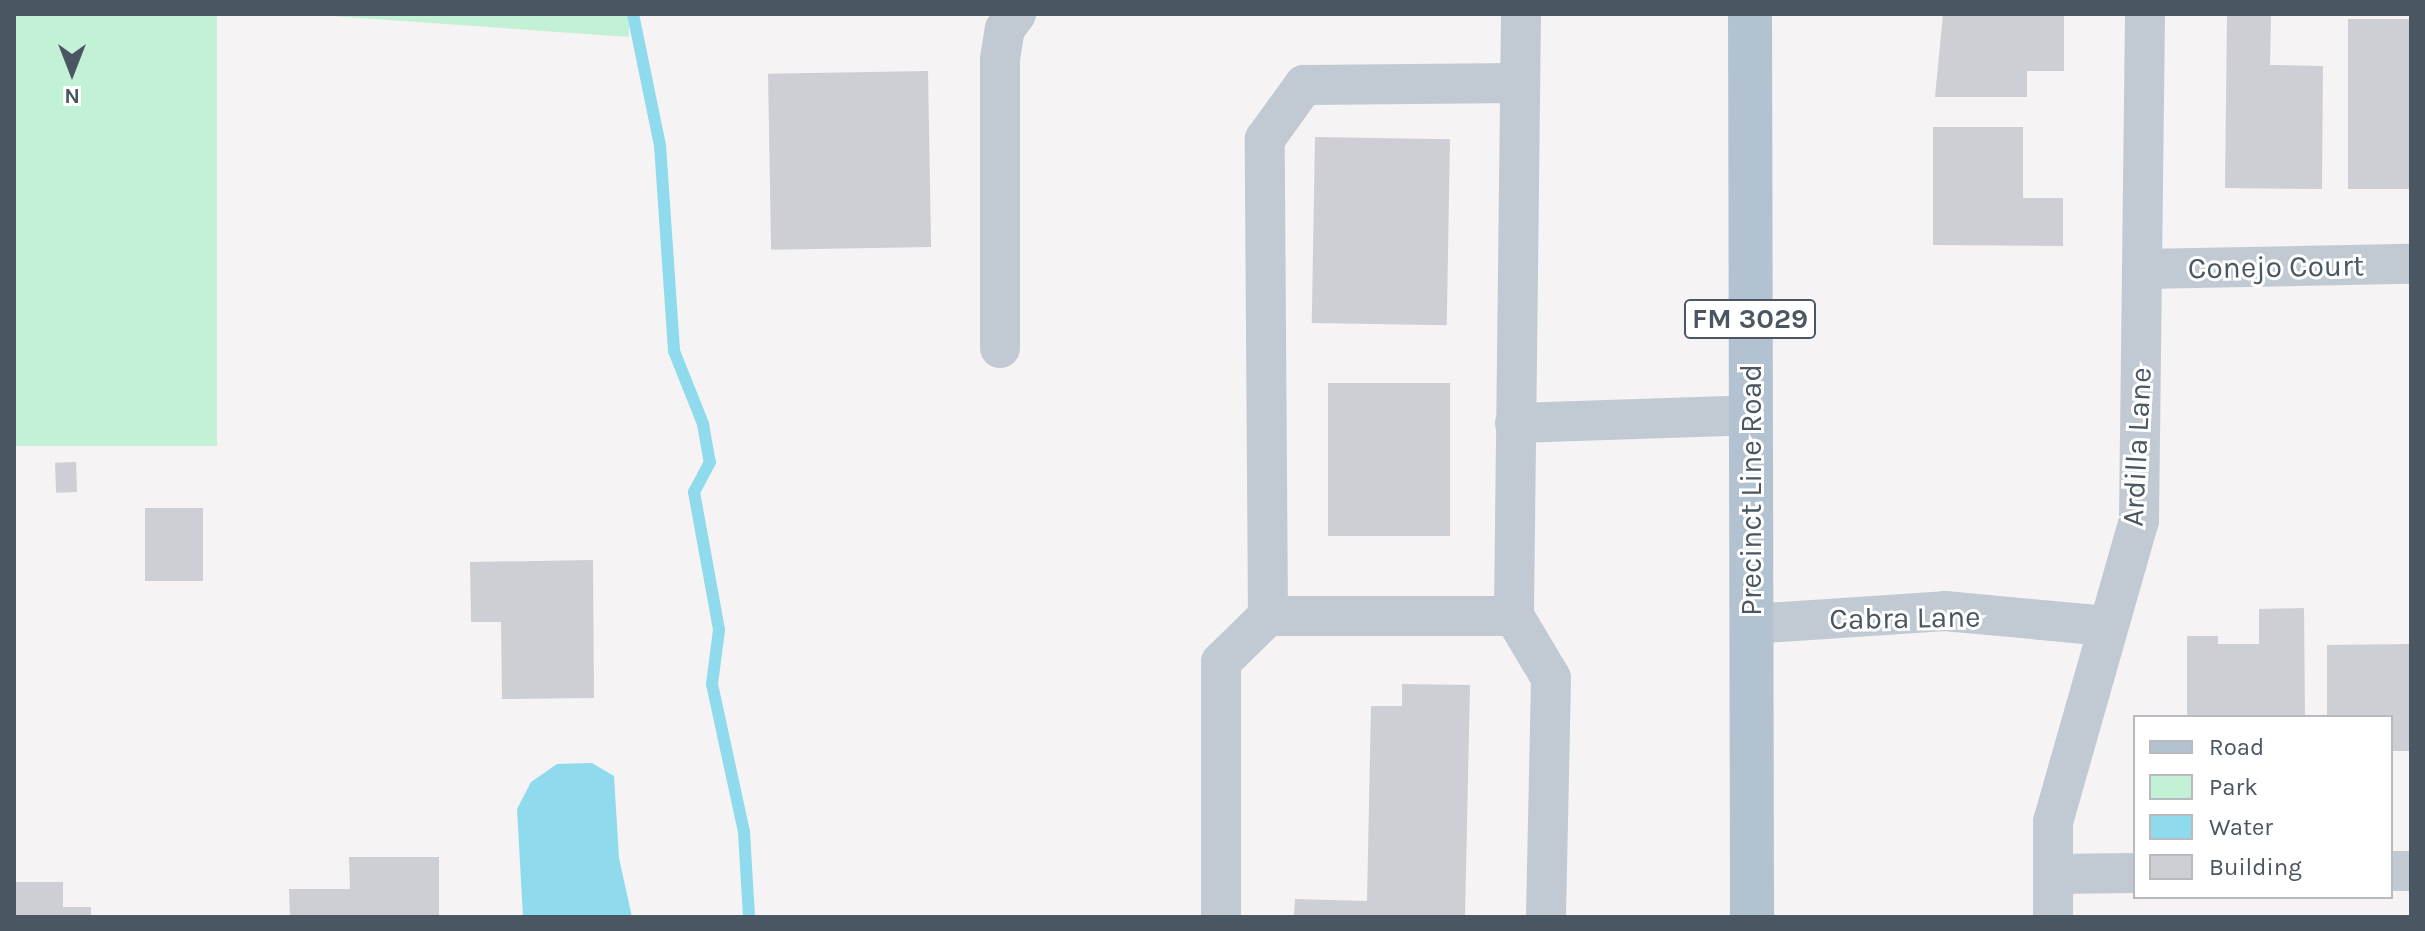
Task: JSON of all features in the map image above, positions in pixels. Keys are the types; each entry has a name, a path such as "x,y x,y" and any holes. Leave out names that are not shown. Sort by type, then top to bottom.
{"main road":[{"name":"Precinct Line Road","path":"1750,14 1752,917"}],"street":[{"path":"1000,348 1000,59 1005,29 1016,14"},
{"path":"1521,14 1514,616 1551,678 1546,917"},
{"name":"Ardilla Lane","path":"2053,917 2053,822 2106,626 2139,521 2145,14"},
{"path":"1268,616 1265,139 1304,85 1520,83"},
{"name":"Conejo Court","path":"2142,269 2411,264"},
{"path":"1515,423 1750,415"},
{"name":"Cabra Lane","path":"1751,624 1945,611 2106,626"},
{"path":"1221,917 1221,662 1268,616 1514,616"},
{"path":"2053,874 2133,873"}],"green space":[{"path":"14,14 217,14 217,446 14,446"},
{"path":"303,14 629,14 629,37"}],"water":[{"path":"592,763 614,776 619,858 632,917 523,917 517,809 531,782 557,764"}],"building":[{"path":"1943,14 2064,14 2064,71 2027,71 2027,97 1935,97"},
{"path":"2227,14 2271,14 2270,65 2323,66 2322,189 2225,188"},
{"path":"2348,19 2411,19 2411,189 2348,189"},
{"path":"928,71 931,247 771,250 768,74"},
{"path":"1933,127 2023,127 2023,198 2063,198 2063,246 1933,245"},
{"path":"1315,137 1450,139 1447,325 1312,323"},
{"path":"1328,383 1450,383 1450,536 1328,536"},
{"path":"76,462 77,492 56,493 55,463"},
{"path":"145,508 203,508 203,581 145,581"},
{"path":"593,560 594,698 502,699 501,622 471,622 470,562"},
{"path":"2304,608 2305,715 2187,715 2187,636 2218,636 2218,644 2259,644 2259,609"},
{"path":"2411,644 2411,751 2393,751 2393,715 2327,715 2327,645"},
{"path":"1402,684 1470,685 1465,917 1294,917 1295,899 1367,901 1371,706 1402,706"},
{"path":"349,857 439,857 439,917 290,917 289,889 350,889"},
{"path":"14,882 63,882 63,907 91,907 91,917 14,917"}],"waterway":[{"path":"633,14 660,145 674,351 703,424 710,462 694,492 719,630 712,684 744,832 749,917"}]}
